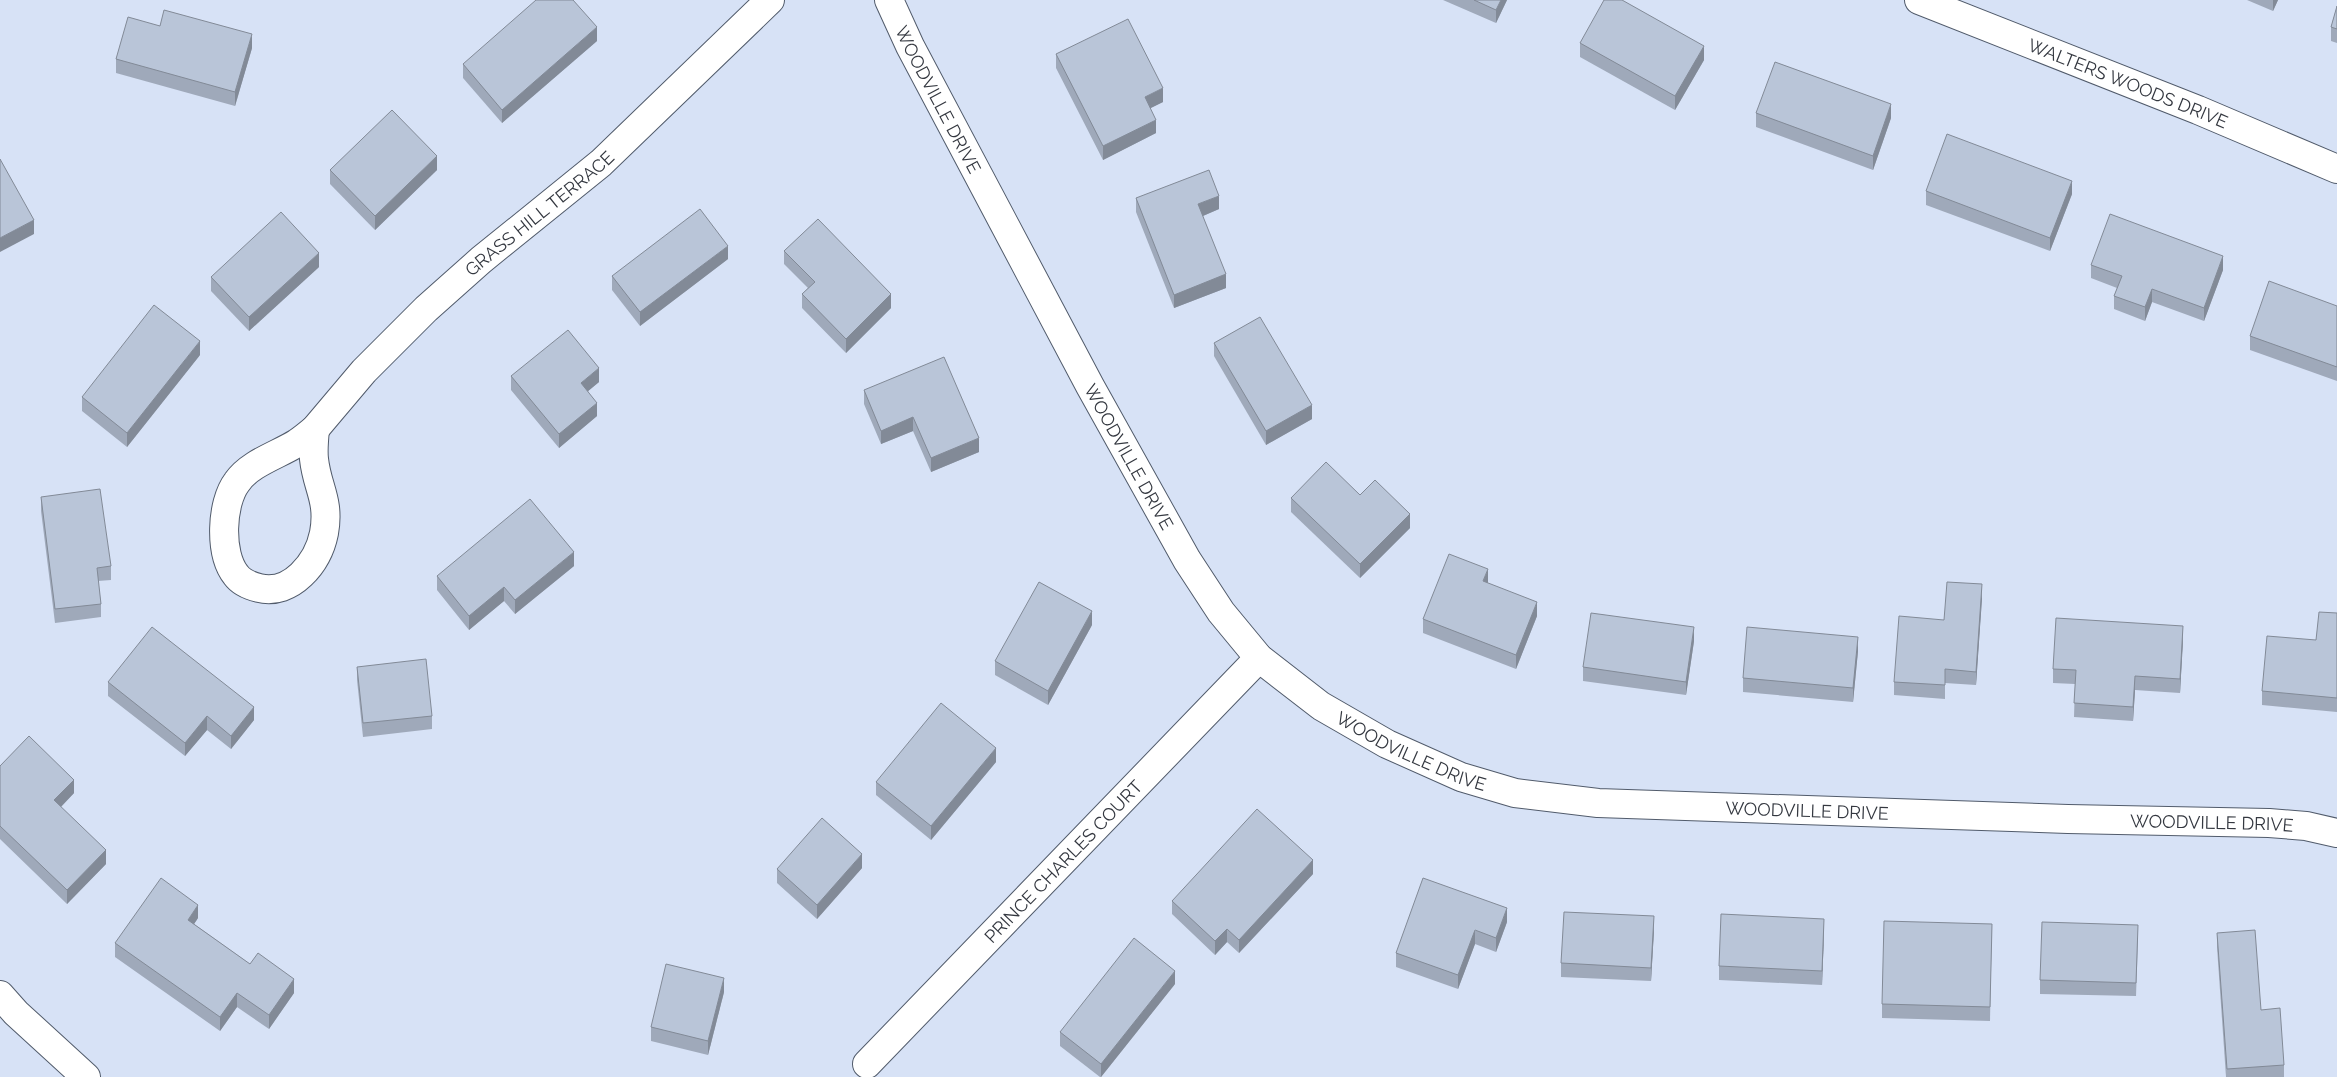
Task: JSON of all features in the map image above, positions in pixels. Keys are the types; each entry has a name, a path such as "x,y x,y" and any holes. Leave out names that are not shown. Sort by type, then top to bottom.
{"street":[{"name":"GRASS HILL TERRACE","path":"315,429 314,460 325,499 324,535 312,562 298,579 283,587 266,589 250,585 236,575 226,549 224,520 228,496 237,480 252,468 297,442 315,429 364,371 426,309 481,260 601,163 770,0"},
{"name":"WOODVILLE DRIVE","path":"889,0 910,46 950,118 1013,242 1187,560 1221,612 1259,658 1321,706 1387,744 1461,777 1515,793 1598,803 2058,819 2269,823 2306,826 2337,833"},
{"name":"WALTERS WOODS DRIVE","path":"1919,0 2198,110 2337,169"},
{"name":"PRINCE CHARLES COURT","path":"867,1064 1259,658"},
{"path":"0,995 16,1013 86,1077"}],"building":[{"path":"536,0 573,0 597,27 502,110 463,64"},
{"path":"1474,0 1501,0 1496,10"},
{"path":"1604,0 1622,0 1704,46 1675,96 1580,43"},
{"path":"2337,6 2337,29 2331,27"},
{"path":"164,10 252,34 235,92 116,59 128,17 160,26"},
{"path":"1128,19 1163,88 1145,97 1156,120 1103,146 1056,54"},
{"path":"1775,62 1891,104 1873,156 1756,113"},
{"path":"392,110 437,156 375,216 330,170"},
{"path":"1947,134 2072,181 2050,238 1926,191"},
{"path":"0,159 34,220 0,238"},
{"path":"1209,170 1219,196 1198,204 1226,274 1174,295 1136,198"},
{"path":"700,209 728,246 640,312 612,276"},
{"path":"281,212 319,253 249,317 211,277"},
{"path":"2110,214 2223,256 2204,308 2152,289 2145,307 2114,296 2122,276 2091,265"},
{"path":"818,219 891,294 846,339 802,294 815,282 784,251"},
{"path":"2269,281 2337,306 2337,367 2250,336"},
{"path":"154,305 200,341 127,433 82,397"},
{"path":"1260,317 1312,405 1266,431 1214,343"},
{"path":"568,330 599,368 581,383 597,403 559,434 511,376"},
{"path":"944,357 979,438 931,458 913,417 881,431 864,390"},
{"path":"1326,462 1360,495 1375,480 1410,514 1360,564 1291,498"},
{"path":"100,489 111,566 97,568 101,604 55,609 41,497"},
{"path":"530,499 574,552 515,600 504,587 469,616 437,576"},
{"path":"1449,554 1488,569 1483,581 1537,602 1516,655 1423,619"},
{"path":"1039,582 1092,611 1048,691 995,661"},
{"path":"1947,582 1982,584 1976,672 1945,669 1945,685 1894,682 1899,616 1944,620"},
{"path":"2319,612 2337,613 2337,698 2262,691 2267,636 2316,640"},
{"path":"1591,613 1694,627 1686,682 1583,667"},
{"path":"2056,618 2183,626 2180,679 2135,676 2133,707 2074,703 2076,670 2053,669"},
{"path":"152,627 254,707 231,736 207,716 185,743 108,682"},
{"path":"1747,627 1858,637 1853,688 1743,678"},
{"path":"426,659 432,716 363,723 357,667"},
{"path":"941,703 996,748 931,826 876,782"},
{"path":"29,736 74,780 54,800 106,850 67,890 0,826 0,766"},
{"path":"1257,809 1313,860 1239,940 1227,929 1215,941 1172,901"},
{"path":"822,818 862,854 817,905 777,869"},
{"path":"161,878 198,905 188,920 250,964 258,953 294,979 269,1015 237,993 220,1017 115,943"},
{"path":"1423,878 1507,908 1496,938 1475,930 1458,975 1396,953"},
{"path":"1564,912 1654,916 1651,968 1561,963"},
{"path":"1721,914 1824,919 1822,971 1719,966"},
{"path":"1884,921 1992,924 1990,1007 1882,1004"},
{"path":"2042,922 2138,925 2136,983 2040,980"},
{"path":"2255,930 2261,1010 2280,1008 2284,1065 2227,1069 2217,933"},
{"path":"1134,938 1175,971 1101,1064 1060,1032"},
{"path":"666,964 724,978 708,1041 651,1027"}]}
